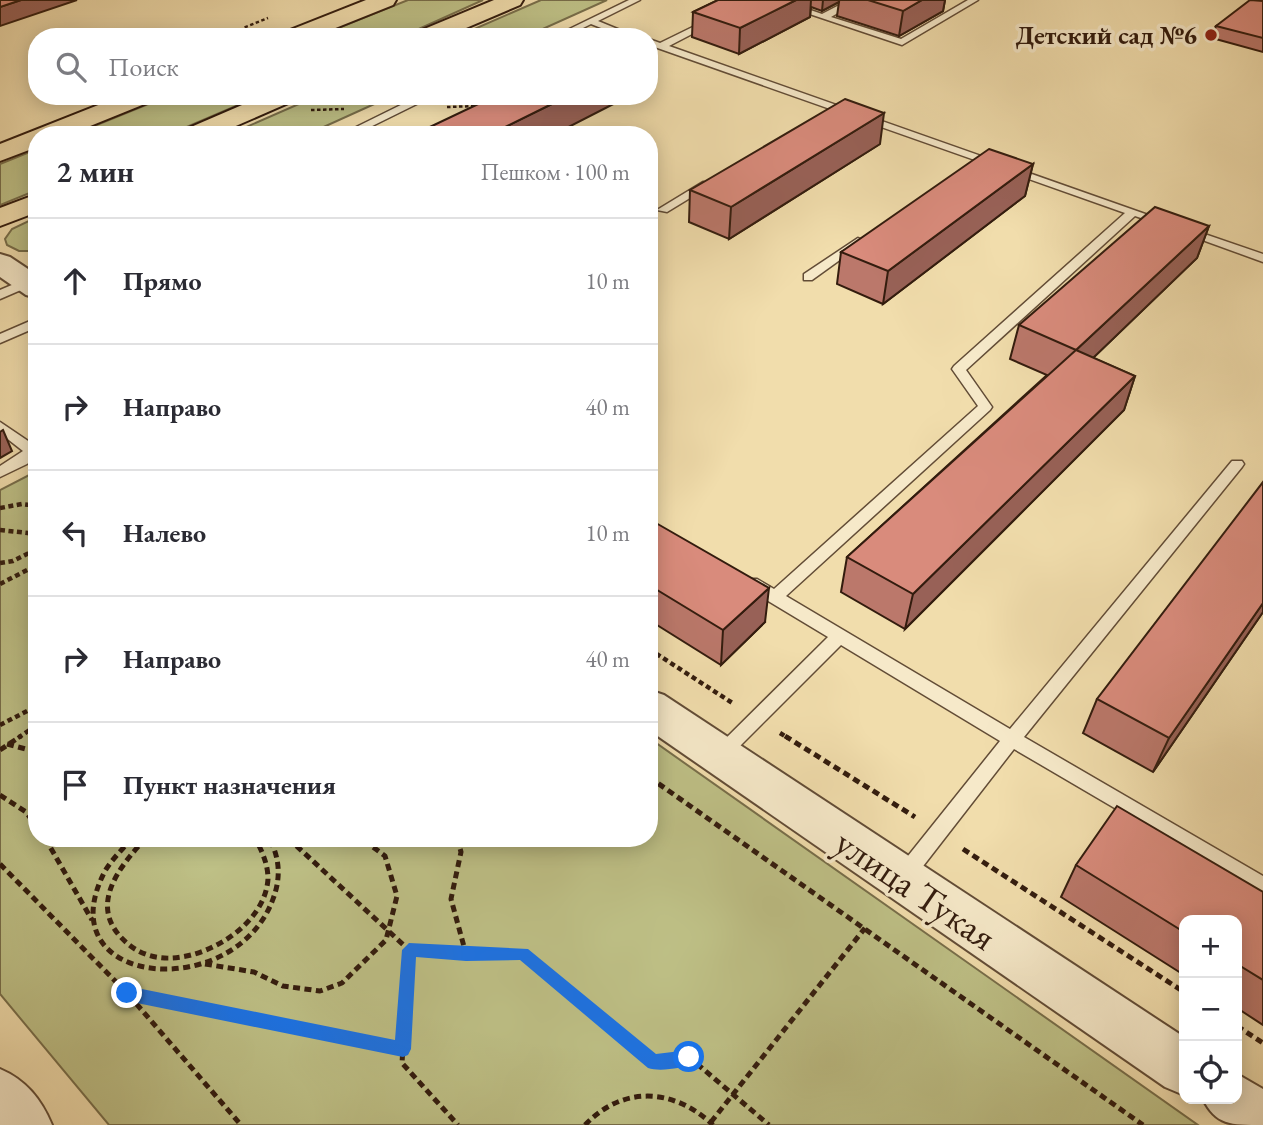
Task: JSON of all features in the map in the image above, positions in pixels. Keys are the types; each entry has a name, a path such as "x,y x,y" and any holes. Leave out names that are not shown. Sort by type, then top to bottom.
{"main road":[{"path":"315,28 385,0"},
{"path":"444,28 492,6 512,0"},
{"path":"68,126 120,105"},
{"path":"214,126 263,105"},
{"path":"0,153 28,142"},
{"path":"0,218 28,206"}],"street":[{"path":"0,263 28,279"},
{"name":"улица Тукая","path":"658,713 1179,1065"},
{"path":"0,1096 24,1125"},
{"path":"1238,1104 1263,1121"}],"lane":[{"path":"575,28 636,0"},
{"path":"772,0 902,42 974,0"},
{"path":"823,17 856,0"},
{"path":"658,42 723,15"},
{"path":"590,21 609,28"},
{"path":"658,46 1263,258"},
{"path":"364,126 409,105"},
{"path":"824,115 835,108"},
{"path":"966,166 977,158"},
{"path":"663,210 720,176"},
{"path":"775,597 985,407 958,369 1133,212"},
{"path":"808,277 864,237"},
{"path":"0,295 28,285"},
{"path":"0,339 28,326"},
{"path":"0,426 28,448"},
{"path":"0,472 28,455"},
{"path":"901,879 1237,464"},
{"path":"741,577 1263,886"},
{"path":"719,755 840,636"}],"path":[{"path":"0,508 28,505"},
{"path":"0,530 28,533"},
{"path":"0,563 13,561 28,554"},
{"path":"0,584 28,570"},
{"path":"0,725 28,711"},
{"path":"0,750 28,730"},
{"path":"7,744 28,750"},
{"path":"658,783 1143,1125"},
{"path":"0,795 28,815"},
{"path":"50,847 93,920 105,948 131,967 167,972 205,964 241,944 267,916 280,884 279,853 275,847"},
{"path":"93,920 95,889 111,858 123,847"},
{"path":"137,847 123,862 109,888 108,915 118,938 141,954 171,958 204,952 233,935 256,911 267,884 266,858 260,847"},
{"path":"298,847 409,950 523,954 654,1062 689,1057 769,1125"},
{"path":"205,964 254,971 283,986 320,991 342,983 386,940 397,896 385,856 373,847"},
{"path":"460,847 461,852 452,899 466,954"},
{"path":"0,864 127,993 241,1125"},
{"path":"585,1125 590,1118 618,1100 651,1095 683,1102 712,1123 865,928"},
{"path":"409,950 402,1063 458,1125"},
{"path":"127,993 403,1049"},
{"path":"1242,1029 1263,1043"}],"green space":[{"path":"408,0 483,0 421,28 338,28"},
{"path":"541,0 607,0 545,28 477,28"},
{"path":"146,105 238,105 189,126 94,126"},
{"path":"296,105 372,105 326,126 249,126"},
{"path":"28,153 28,194 0,205 0,164"},
{"path":"28,221 28,251 19,251 7,245 5,239 12,229"},
{"path":"28,476 28,847 658,847 658,744 1198,1125 109,1125 0,994 0,490"}],"building":[{"path":"0,0 21,0 0,7"},
{"path":"718,0 796,0 740,28 693,12"},
{"path":"868,0 922,0 903,11"},
{"path":"1250,0 1263,1 1263,38 1216,26"},
{"path":"845,99 884,113 731,207 690,190"},
{"path":"476,105 550,105 507,126 432,126"},
{"path":"989,149 1033,164 888,271 841,252"},
{"path":"1155,207 1209,226 1076,350 1019,325"},
{"path":"1076,350 1135,376 913,594 847,557"},
{"path":"1263,482 1263,603 1169,738 1097,699"},
{"path":"658,524 769,588 723,630 658,590"},
{"path":"1117,806 1263,892 1263,980 1242,967 1242,915 1179,915 1179,929 1076,865"}],"place":[{"name":"Детский сад №6","path":"1211,35"}],"route":[{"path":"127,993 403,1049 409,950 523,954 654,1062 689,1057"}]}
